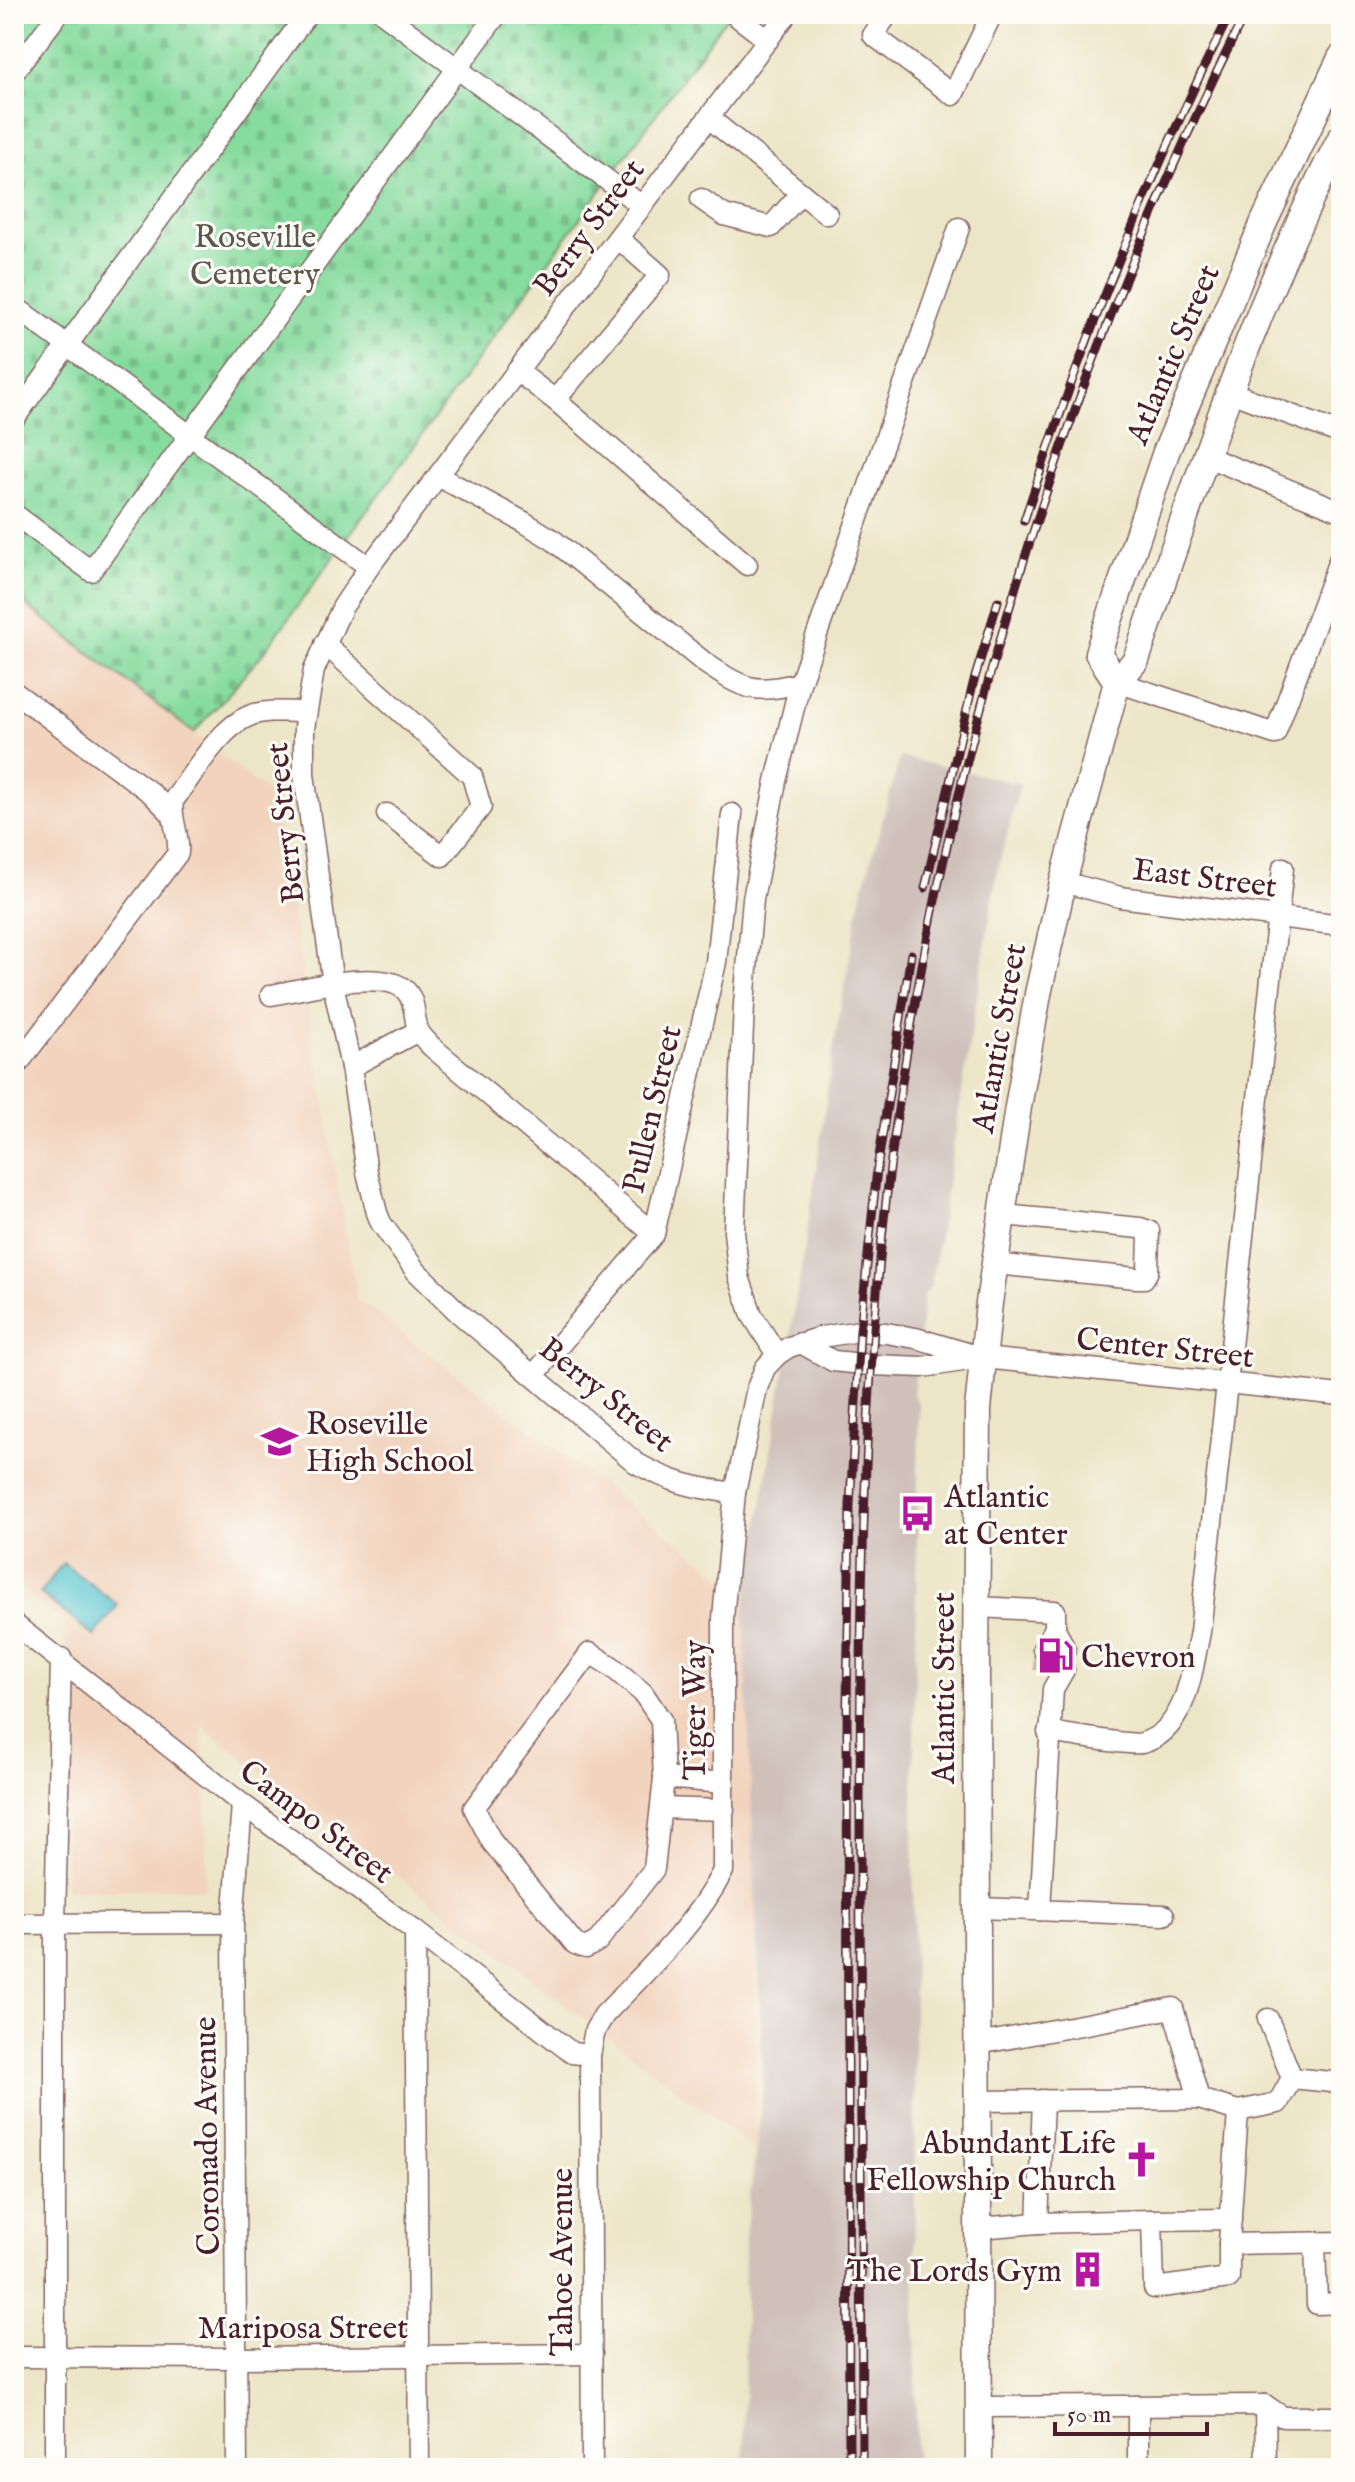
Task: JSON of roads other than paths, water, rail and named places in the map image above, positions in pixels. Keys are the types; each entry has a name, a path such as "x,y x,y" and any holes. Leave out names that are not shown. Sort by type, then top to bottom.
{"main road":[{"name":"Atlantic Street","path":"1117,682 1098,653 1166,452 1276,196 1341,58"},
{"name":"Atlantic Street","path":"979,2468 978,1409 995,1264 1036,1008 1063,882 1117,682 1136,660 1205,456 1258,320 1341,138"},
{"path":"1205,456 1196,438 1197,420 1277,231 1276,196"}],"street":[{"path":"14,72 58,14"},
{"path":"14,419 307,14"},
{"path":"384,14 642,206"},
{"path":"14,514 91,571 497,14"},
{"path":"734,14 768,40"},
{"name":"Berry Street","path":"735,1493 698,1489 665,1479 636,1463 459,1313 416,1271 381,1223 367,1172 351,1067 333,984 304,774 306,712 314,670 325,644 342,608 369,567 787,14"},
{"path":"888,14 873,35 953,95 992,14"},
{"path":"709,118 827,214"},
{"path":"701,199 724,215 771,227 801,193"},
{"path":"959,228 800,683 776,781 753,899 744,1004 734,1232 739,1277 752,1315 777,1355 801,1343 860,1331 916,1338 984,1358"},
{"path":"555,400 660,275 618,238"},
{"path":"14,306 369,567"},
{"path":"517,371 747,565"},
{"path":"1230,392 1339,433 1341,428"},
{"path":"1205,456 1341,511"},
{"path":"438,476 553,540 731,681 753,691 800,683"},
{"path":"1117,682 1275,734 1341,555"},
{"path":"325,644 472,776 481,807 442,856 387,814"},
{"path":"14,692 151,793 171,813"},
{"path":"14,1069 178,853 171,813 173,801 221,738 249,716 266,712 306,712"},
{"name":"Pullen Street","path":"534,1375 654,1234 716,962 732,814"},
{"path":"1048,1732 1141,1744 1167,1729 1187,1694 1200,1632 1283,868"},
{"name":"East Street","path":"1063,882 1120,897 1341,925"},
{"path":"271,995 375,979 393,982 407,991 415,1009 418,1031 432,1047 654,1234"},
{"path":"351,1067 418,1031"},
{"path":"995,1264 1136,1278 1144,1278 1148,1271 1149,1231 1003,1215"},
{"path":"801,1343 833,1361 871,1365 923,1367 984,1358"},
{"name":"Tiger Way","path":"590,2055 595,2030 604,2015 684,1929 723,1871 723,1618 735,1493 757,1388 765,1368 777,1355"},
{"name":"Center Street","path":"984,1358 1341,1395"},
{"path":"977,1607 1055,1611 1040,1910"},
{"name":"Campo Street","path":"14,1624 61,1658 242,1804 415,1931 572,2053 590,2055"},
{"path":"590,1653 643,1693 661,1720 664,1778 654,1869 598,1941 586,1948 575,1944 501,1853 474,1808 590,1653"},
{"path":"55,2468 55,1924 61,1658"},
{"path":"664,1778 724,1783"},
{"name":"Coronado Avenue","path":"237,2468 233,1923 242,1804"},
{"path":"661,1808 724,1810"},
{"path":"978,1908 1164,1915"},
{"path":"14,1924 233,1923"},
{"path":"415,1931 419,2468"},
{"path":"978,2044 1173,2008 1199,2099"},
{"path":"1268,2019 1292,2078"},
{"name":"Tahoe Avenue","path":"590,2055 592,2468"},
{"path":"1292,2078 1341,2083"},
{"path":"978,2101 1199,2099 1238,2111 1278,2103 1292,2078"},
{"path":"1038,2223 1043,2100"},
{"path":"1152,2220 1154,2288 1229,2278 1238,2111"},
{"path":"979,2228 1038,2223 1231,2219"},
{"path":"1229,2244 1341,2242"},
{"path":"1315,2243 1317,2304 1341,2303"},
{"name":"Mariposa Street","path":"14,2357 592,2354"},
{"path":"979,2407 1265,2405 1283,2417 1341,2417"},
{"path":"1265,2405 1266,2468"},
{"path":"1138,2406 1138,2468"}],"water":[{"path":"63,1563 118,1605 94,1636 40,1593"}],"tunnel":[{"path":"1043,1649 1043,1670"}],"railway":[{"path":"1024,521 1068,391 1117,264 1171,138 1230,14"},
{"path":"862,2468 860,1774 864,1514 880,1254 913,1018 942,869 977,722 1019,576 1067,432 1121,290 1180,151 1245,14"},
{"path":"925,888 973,684 998,601"},
{"path":"849,2468 847,1707 850,1505 860,1331 877,1169 911,954"}],"place":[{"name":"Roseville High School","path":"280,1441"},
{"name":"Atlantic at Center","path":"918,1514"},
{"name":"Chevron","path":"1055,1656"},
{"name":"Abundant Life Fellowship Church","path":"1142,2160"},
{"name":"The Lords Gym","path":"1088,2270"}],"park label":[{"name":"Roseville Cemetery","path":"255,254"}]}
